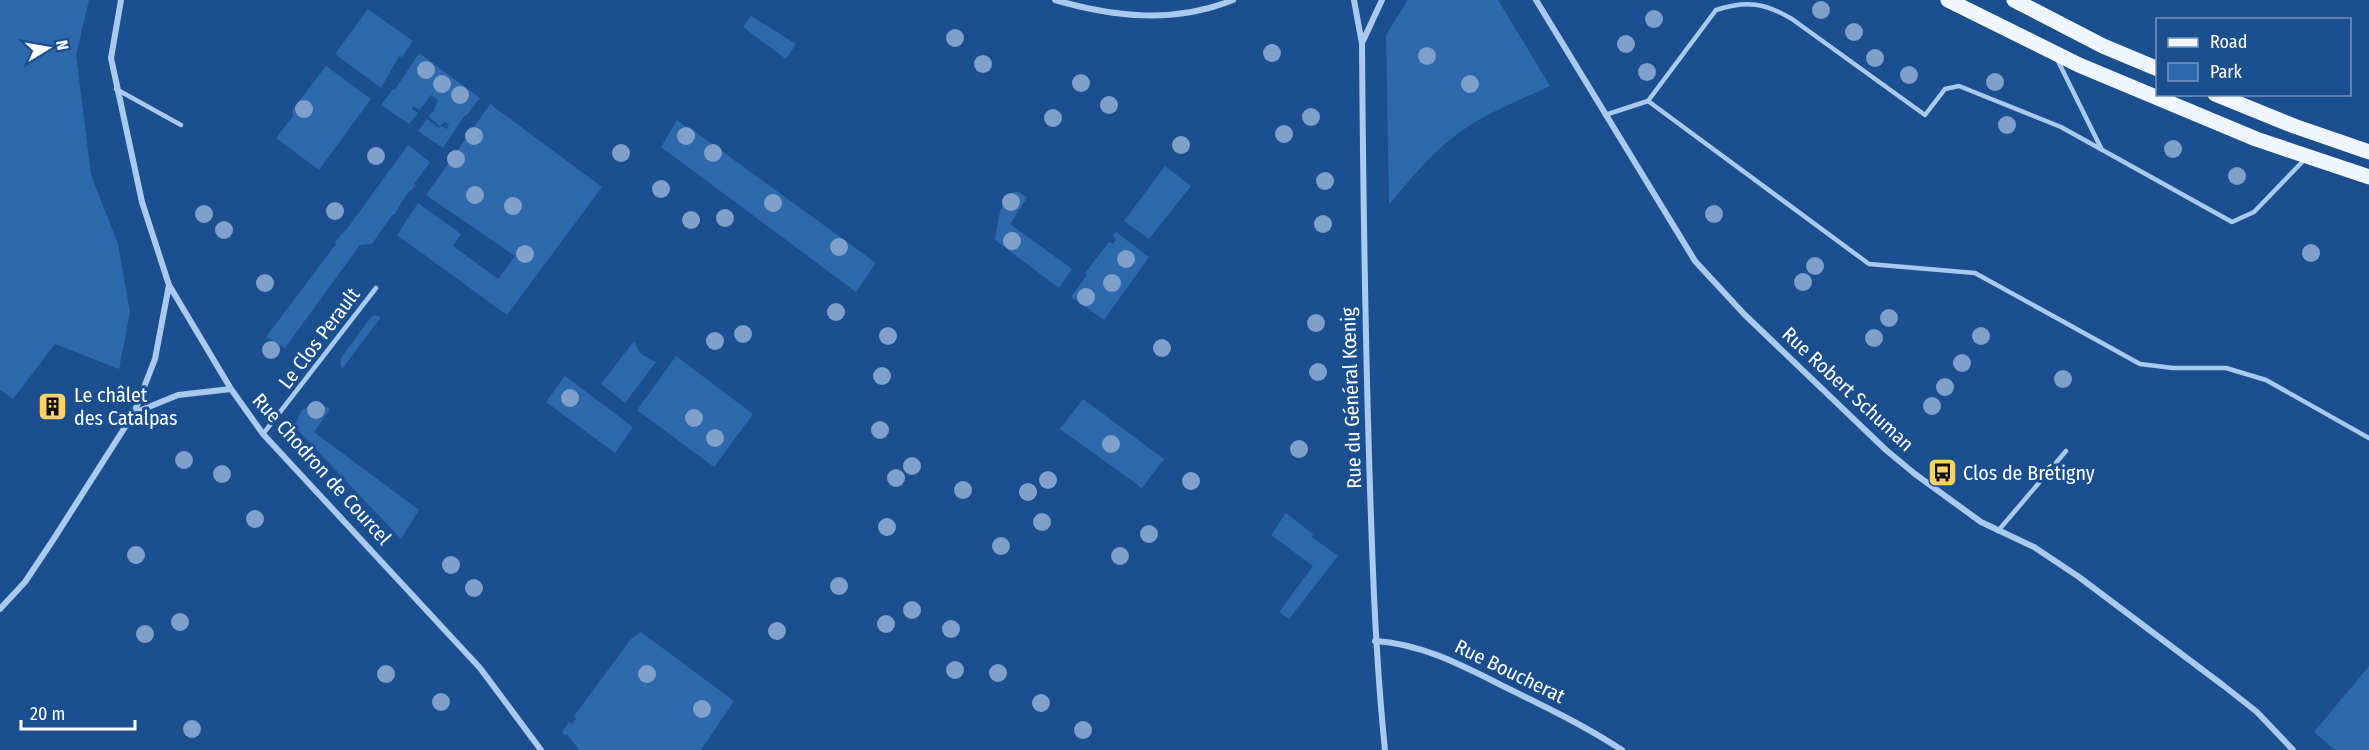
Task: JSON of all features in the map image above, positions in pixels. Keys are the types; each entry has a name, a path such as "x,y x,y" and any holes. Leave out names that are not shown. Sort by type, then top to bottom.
{"main road":[{"path":"1948,0 2079,64 2256,139 2369,177"},
{"path":"2014,0 2103,46 2156,69"},
{"path":"2221,96 2294,126 2369,152"}],"street":[{"name":"Rue Chodron de Courcel","path":"121,0 111,58 116,89 142,201 169,285 231,389 263,434 480,668 541,750"},
{"path":"1055,0 1099,11 1156,16 1187,14 1233,0"},
{"name":"Rue du Général Kœnig","path":"1354,0 1362,44 1366,346 1376,641 1385,750"},
{"name":"Rue du Général Kœnig","path":"1362,44 1382,0"},
{"name":"Rue Robert Schuman","path":"1536,0 1671,225 1695,261 1714,283 1886,450 1981,522 2034,547 2079,577 2257,712 2293,750"},
{"path":"0,609 25,582 134,413 155,358 169,285"},
{"path":"134,413 178,395 231,389"},
{"name":"Rue Boucherat","path":"1376,641 1400,643 1439,655 1587,727 1622,750"}],"lane":[{"path":"1605,115 1648,101 1716,10 1731,2 1748,0 1769,6 1792,19 1925,115 1945,89 1959,86 2061,128 2232,222 2254,212 2308,156"},
{"path":"2054,51 2102,150"},
{"path":"116,89 181,125"},
{"path":"1648,101 1869,264 1975,273 2140,364 2173,368 2226,368 2266,380 2369,438"},
{"name":"Le Clos Perault","path":"263,434 376,288"},
{"path":"1998,531 2066,451"}],"green space":[{"path":"0,0 89,0 76,55 91,175 118,244 130,312 119,369 55,344 13,399 0,390"},
{"path":"1408,0 1498,0 1550,86 1495,111 1452,138 1414,175 1389,205 1386,35"},
{"path":"368,9 413,41 402,57 399,56 381,88 335,54"},
{"path":"751,16 796,44 786,59 743,27"},
{"path":"419,53 480,98 465,115 443,148 418,131 427,119 439,128 441,126 447,129 449,124 444,122 440,126 428,116 433,112 438,100 431,95 420,110 413,106 412,109 418,113 409,124 381,105 393,89 395,90"},
{"path":"326,66 371,99 319,170 276,138 293,116 293,109"},
{"path":"490,104 602,187 507,315 397,235 418,203 461,234 453,246 498,279 515,256 426,195"},
{"path":"677,120 876,263 856,292 661,147"},
{"path":"408,145 430,162 394,215 372,244 360,245 285,348 266,337 336,244 335,242"},
{"path":"1165,166 1191,186 1149,239 1124,221"},
{"path":"1014,192 1019,192 1027,198 1010,224 1072,269 1059,288 995,240 1004,202"},
{"path":"1116,232 1149,257 1104,320 1071,297 1087,275 1085,273 1109,242 1113,244 1116,240 1113,236"},
{"path":"375,315 381,317 342,369 341,358 371,317"},
{"path":"634,341 641,354 656,362 625,403 601,384"},
{"path":"676,356 753,414 714,467 637,410"},
{"path":"565,376 633,427 615,453 546,402"},
{"path":"1083,399 1164,459 1142,488 1060,429"},
{"path":"314,404 330,409 314,432 419,510 401,539 294,426 302,410"},
{"path":"1286,513 1313,534 1312,537 1338,556 1289,619 1279,612 1313,566 1271,535"},
{"path":"641,632 734,701 701,750 579,750 567,734 562,732 569,722 572,724 576,718 574,716 631,639"},
{"path":"2369,666 2369,750 2335,750 2314,732"}],"place":[{"name":"Le châlet des Catalpas","path":"53,407"},
{"name":"Clos de Brétigny","path":"1942,473"}]}
